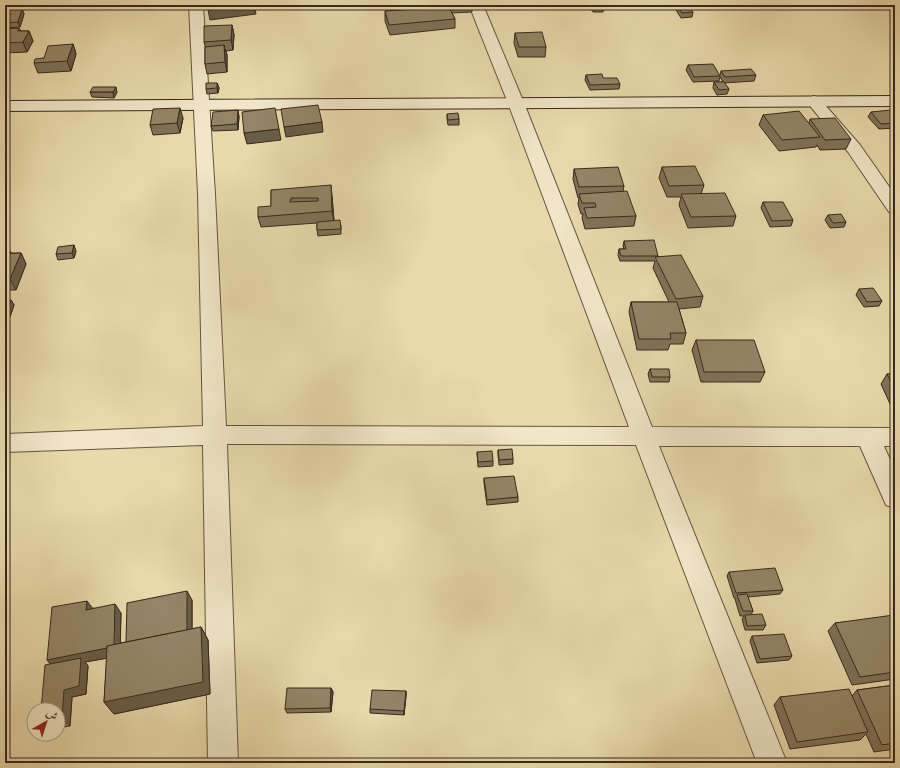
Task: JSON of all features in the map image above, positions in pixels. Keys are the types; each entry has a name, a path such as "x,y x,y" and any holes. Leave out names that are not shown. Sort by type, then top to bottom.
{"street":[{"path":"196,5 202,104 214,435 223,763"},
{"path":"476,5 516,102 644,437 772,763"},
{"path":"5,106 895,101"},
{"path":"814,102 854,149 895,208"},
{"path":"5,443 214,435 895,437"},
{"path":"868,437 895,498"}],"building":[{"path":"207,5 252,5 208,10"},
{"path":"592,5 603,5 604,7 594,7"},
{"path":"677,5 688,5 693,12 682,13"},
{"path":"449,7 455,19 389,25 385,11"},
{"path":"22,9 18,22 5,23 5,10"},
{"path":"232,25 231,40 204,42 204,26"},
{"path":"19,28 18,31 29,31 23,42 5,43 5,29"},
{"path":"542,32 546,47 519,47 515,33"},
{"path":"73,44 67,61 34,63 35,59 44,58 48,46"},
{"path":"224,45 225,62 205,64 205,47"},
{"path":"713,64 720,76 694,77 688,65"},
{"path":"751,69 756,75 725,77 721,71"},
{"path":"602,74 603,78 617,78 620,84 590,85 586,75"},
{"path":"714,82 724,82 729,89 719,90"},
{"path":"206,83 217,83 217,88 206,89"},
{"path":"93,87 116,87 113,92 90,92"},
{"path":"318,105 322,122 284,127 281,109"},
{"path":"180,108 177,123 150,125 153,109"},
{"path":"275,108 279,129 244,133 242,112"},
{"path":"238,110 237,124 211,126 213,112"},
{"path":"891,110 895,115 895,123 881,124 871,112"},
{"path":"799,111 820,137 782,140 763,115"},
{"path":"458,113 459,119 448,120 447,114"},
{"path":"835,118 851,139 825,140 810,119"},
{"path":"695,166 704,185 669,186 662,167"},
{"path":"618,167 624,186 579,187 574,169"},
{"path":"331,185 332,211 258,217 258,207 271,206 271,190","holes":["291,198 318,198 318,201 290,202"]},
{"path":"627,191 636,216 587,218 584,208 596,207 595,203 582,203 579,194"},
{"path":"725,193 736,216 691,217 681,194"},
{"path":"763,202 783,202 793,220 772,221"},
{"path":"841,214 846,222 833,223 828,215"},
{"path":"340,220 341,229 317,230 317,222"},
{"path":"654,240 658,256 621,256 619,249 626,249 624,241"},
{"path":"74,245 72,253 56,254 58,247"},
{"path":"21,253 10,279 5,280 5,254"},
{"path":"681,255 703,296 676,299 655,257"},
{"path":"873,288 882,301 867,302 859,289"},
{"path":"5,300 11,300 7,311 5,312"},
{"path":"631,302 677,302 686,333 670,333 671,339 639,339"},
{"path":"696,340 754,340 765,372 704,372"},
{"path":"650,369 669,369 670,377 652,377"},
{"path":"887,374 895,374 895,390"},
{"path":"512,449 513,459 499,460 498,450"},
{"path":"492,451 493,461 478,462 477,452"},
{"path":"514,476 518,497 487,500 484,478"},
{"path":"775,568 783,590 736,593 729,572"},
{"path":"187,591 187,630 126,642 127,603"},
{"path":"747,594 753,611 743,611 737,595"},
{"path":"87,601 86,610 115,604 114,645 107,646 107,648 47,660 52,607"},
{"path":"762,614 766,625 747,626 745,615"},
{"path":"894,615 895,672 860,677 835,623"},
{"path":"201,627 203,682 104,702 107,646"},
{"path":"784,634 792,656 760,659 752,636"},
{"path":"81,658 79,686 64,690 63,702 42,702 45,665"},
{"path":"895,685 895,743 882,745 857,690"},
{"path":"287,688 331,688 330,708 285,709"},
{"path":"849,689 868,732 797,742 780,697"},
{"path":"372,690 406,691 404,711 370,709"}]}
